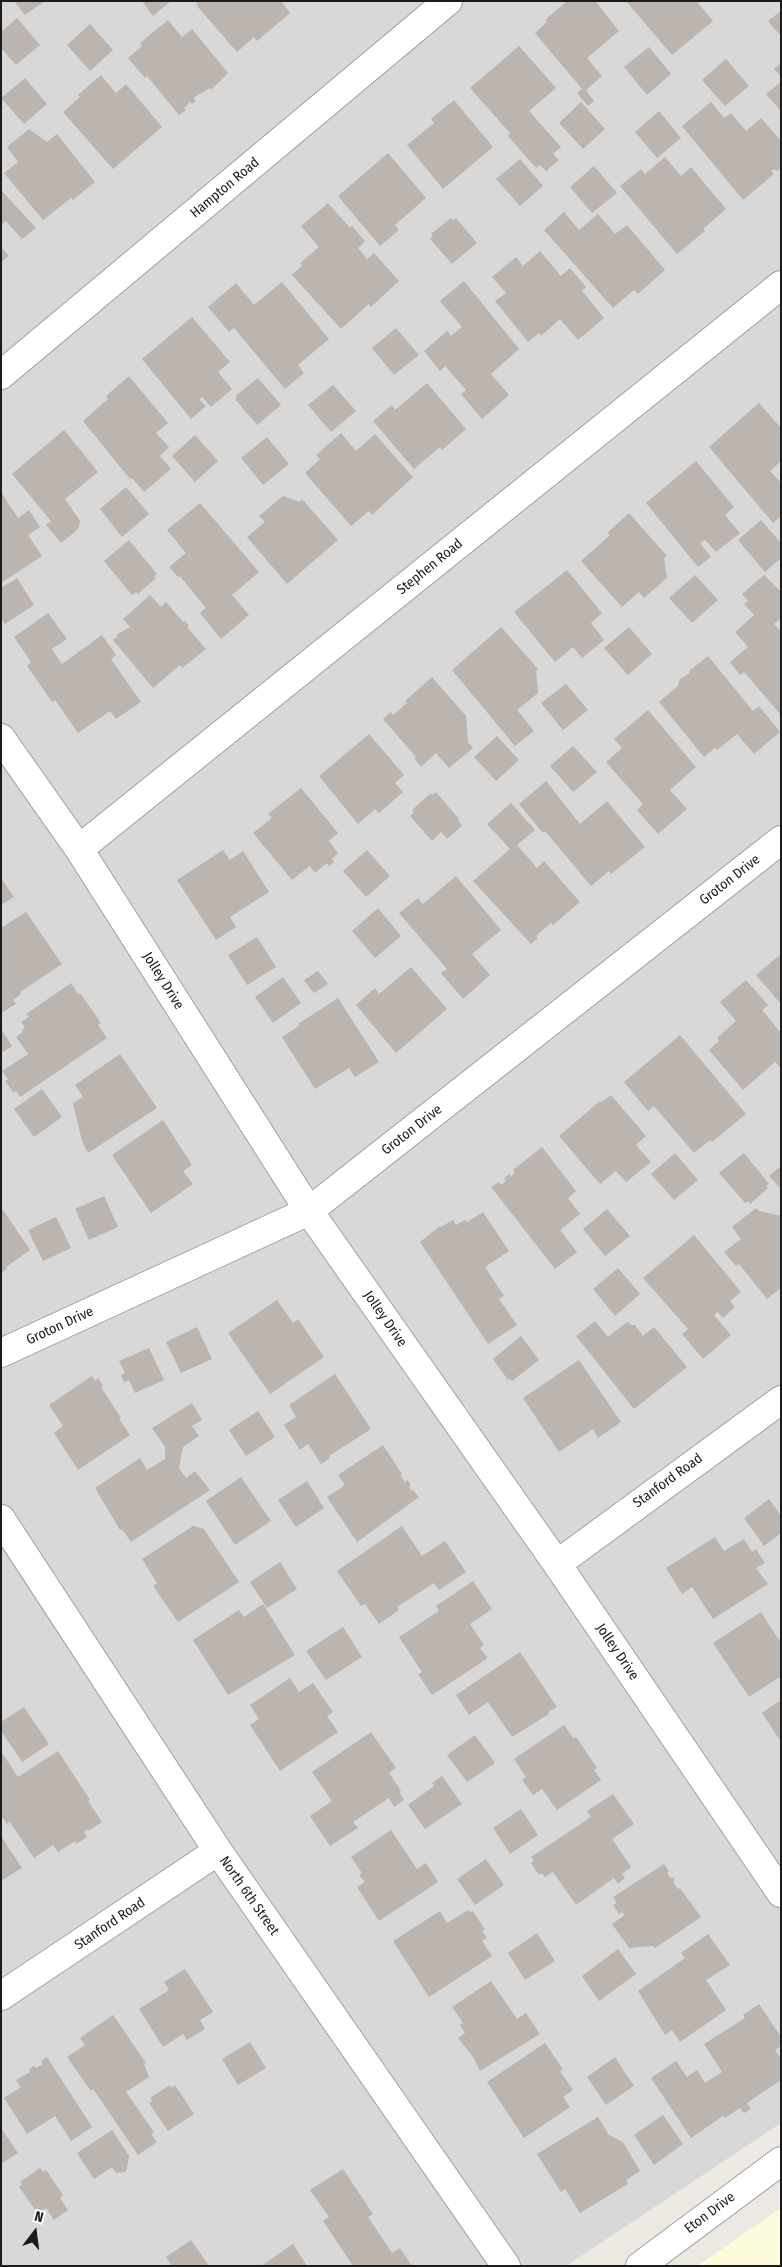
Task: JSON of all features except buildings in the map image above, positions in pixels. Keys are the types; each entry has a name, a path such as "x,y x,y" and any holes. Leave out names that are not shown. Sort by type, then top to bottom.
{"street":[{"name":"Hampton Road","path":"1,375 448,1"},
{"name":"Stephen Road","path":"79,849 781,285"},
{"name":"Jolley Drive","path":"1,738 79,849 309,1211 557,1564 781,1893"},
{"name":"Groton Drive","path":"1,1353 309,1211 781,840"},
{"name":"Stanford Road","path":"557,1564 781,1400"},
{"name":"North 6th Street","path":"1,1519 218,1851 506,2266"},
{"name":"Stanford Road","path":"1,1996 218,1851"},
{"name":"Eton Drive","path":"640,2266 781,2161"}],"shaded area":[{"path":"1,1 781,1 781,2123 566,2266 1,2266"},
{"path":"781,2208 781,2266 697,2266"}]}
